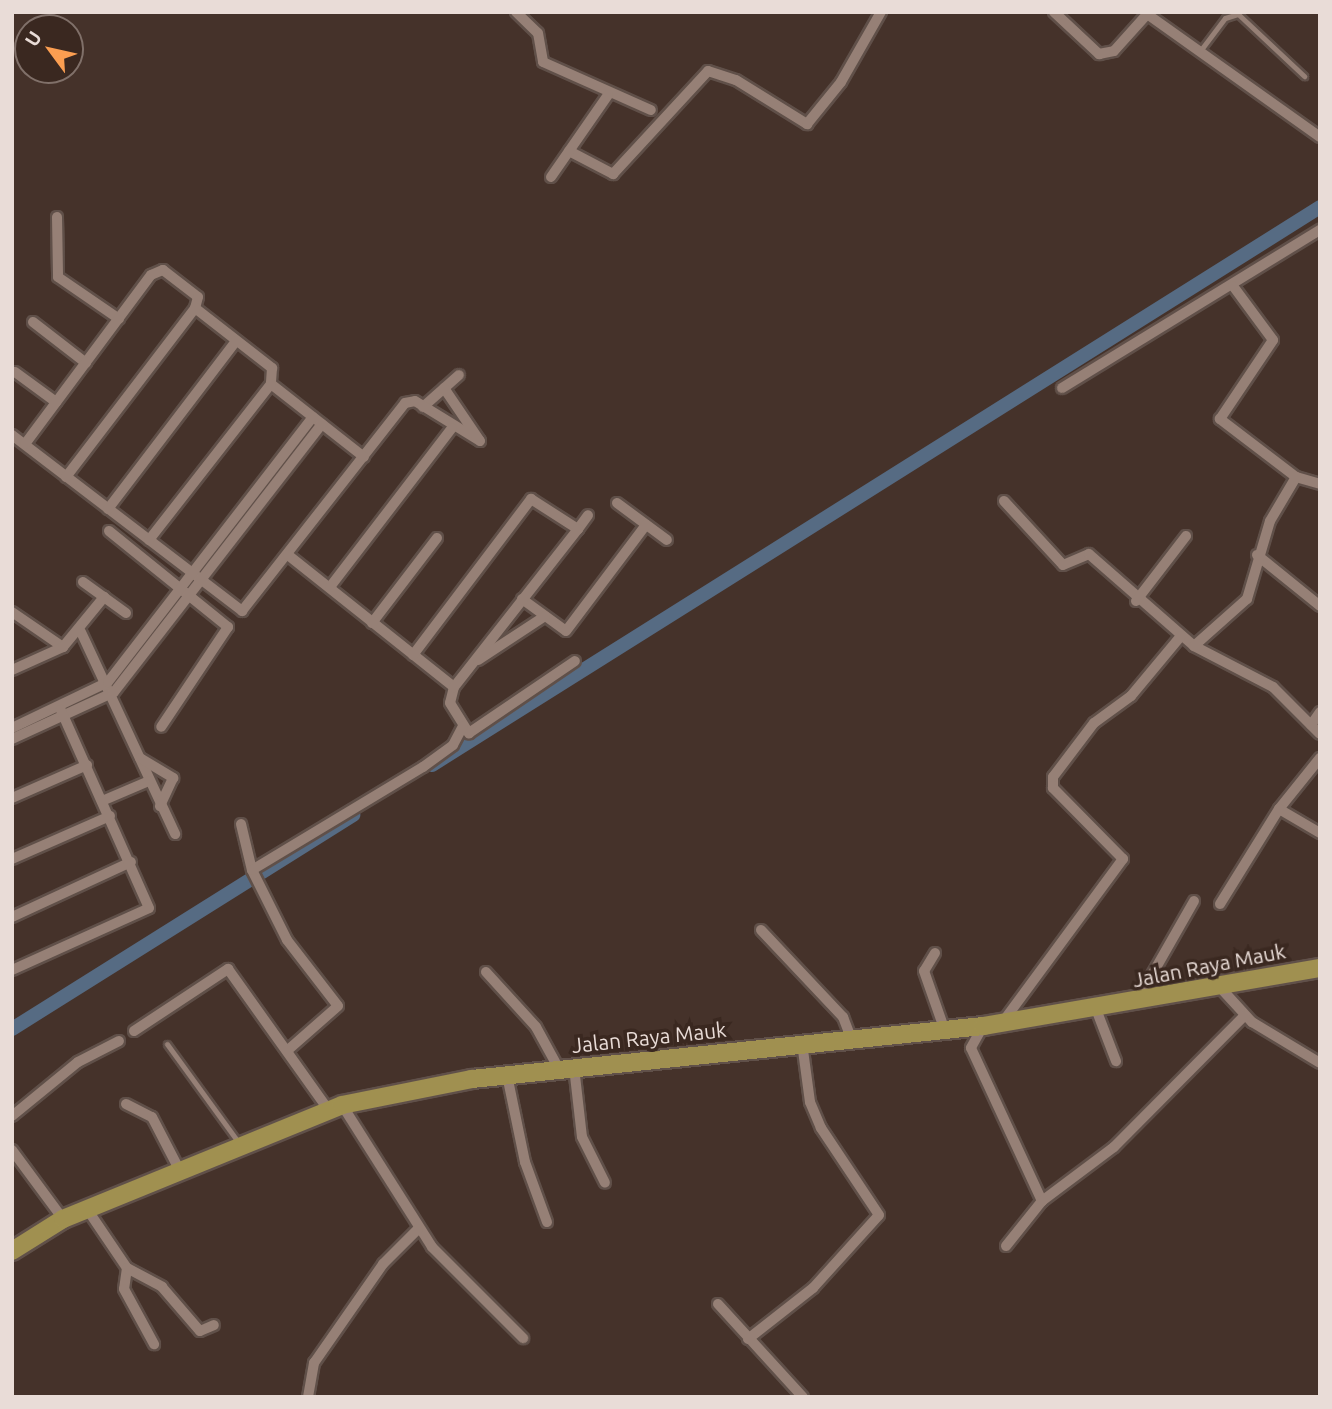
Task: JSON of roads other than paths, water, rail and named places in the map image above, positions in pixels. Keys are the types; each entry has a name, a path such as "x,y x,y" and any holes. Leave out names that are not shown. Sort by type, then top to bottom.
{"main road":[{"name":"Jalan Raya Mauk","path":"12,1251 64,1219 179,1169 336,1108 507,1075 983,1026 1096,1009 1217,984 1320,968"}],"street":[{"path":"516,12 538,33 543,62 608,95 651,110"},
{"path":"569,150 613,174 708,71 736,80 807,124 841,82 881,12"},
{"path":"1054,12 1098,54 1114,51 1148,13 1198,54 1320,137"},
{"path":"551,177 608,95"},
{"path":"57,217 58,277 119,319"},
{"path":"1062,388 1233,286 1320,230"},
{"path":"25,444 157,271 198,297 195,308 66,477"},
{"path":"1233,286 1273,340 1220,419 1296,477 1320,485"},
{"path":"149,540 271,384 275,372 195,308"},
{"path":"33,322 86,363"},
{"path":"108,509 236,341"},
{"path":"15,372 56,402"},
{"path":"423,407 459,375"},
{"path":"271,384 364,457"},
{"path":"12,435 196,578 246,610 405,403 423,407 452,428 480,441 444,388"},
{"path":"12,728 114,692 196,578 317,421"},
{"path":"330,587 452,428"},
{"path":"1194,646 1247,598 1257,555 1296,477"},
{"path":"413,655 531,499 578,529"},
{"path":"1004,501 1063,565 1086,552 1136,601 1194,646 1273,687 1320,734"},
{"path":"617,503 667,540"},
{"path":"575,661 469,733 450,703 454,687 470,665 588,515"},
{"path":"522,598 566,631 646,525"},
{"path":"109,531 188,589 229,631 161,727"},
{"path":"1136,601 1186,536"},
{"path":"372,623 437,538"},
{"path":"288,555 454,687"},
{"path":"1257,555 1320,606"},
{"path":"83,582 126,614"},
{"path":"12,739 62,712 108,682 188,589"},
{"path":"12,670 63,647 80,632 104,597"},
{"path":"12,612 63,647"},
{"path":"470,665 545,616"},
{"path":"80,632 114,692 149,781 174,834"},
{"path":"1002,1023 1124,859 1060,796 1053,777 1094,723 1131,695 1181,636"},
{"path":"12,970 146,913 149,905 62,712"},
{"path":"1311,725 1320,712"},
{"path":"254,873 423,767 453,745 463,726"},
{"path":"140,758 173,778 160,806"},
{"path":"1220,904 1279,809 1320,758"},
{"path":"12,798 87,765"},
{"path":"102,801 149,781"},
{"path":"1279,809 1320,834"},
{"path":"12,859 110,816"},
{"path":"241,824 254,873 268,895 287,940 338,1006 288,1050"},
{"path":"12,917 131,862"},
{"path":"1137,1001 1194,901"},
{"path":"761,930 843,1017 851,1038"},
{"path":"935,953 925,971 944,1028"},
{"path":"134,1031 228,968 288,1050 336,1108 418,1229 523,1338"},
{"path":"486,972 536,1027 567,1068 582,1137 606,1182"},
{"path":"1217,984 1244,1016 1320,1063"},
{"path":"1096,1009 1116,1061"},
{"path":"1006,1246 1042,1201 1114,1147 1244,1016"},
{"path":"983,1026 971,1048 1042,1201"},
{"path":"12,1116 78,1062 119,1041"},
{"path":"748,1339 813,1288 879,1215 821,1128 810,1102 802,1043"},
{"path":"507,1075 525,1162 547,1222"},
{"path":"126,1104 152,1117 179,1169"},
{"path":"12,1150 64,1219"},
{"path":"87,1209 127,1268 162,1287 200,1331 214,1325"},
{"path":"308,1397 314,1363 389,1256 418,1229"},
{"path":"127,1268 124,1289 154,1344"},
{"path":"718,1304 748,1339 803,1389 803,1397"}],"lane":[{"path":"1198,54 1225,18 1238,14 1304,76"},
{"path":"167,1044 241,1146"}],"waterway":[{"path":"432,765 1320,207"},
{"path":"12,1029 353,815"}]}
